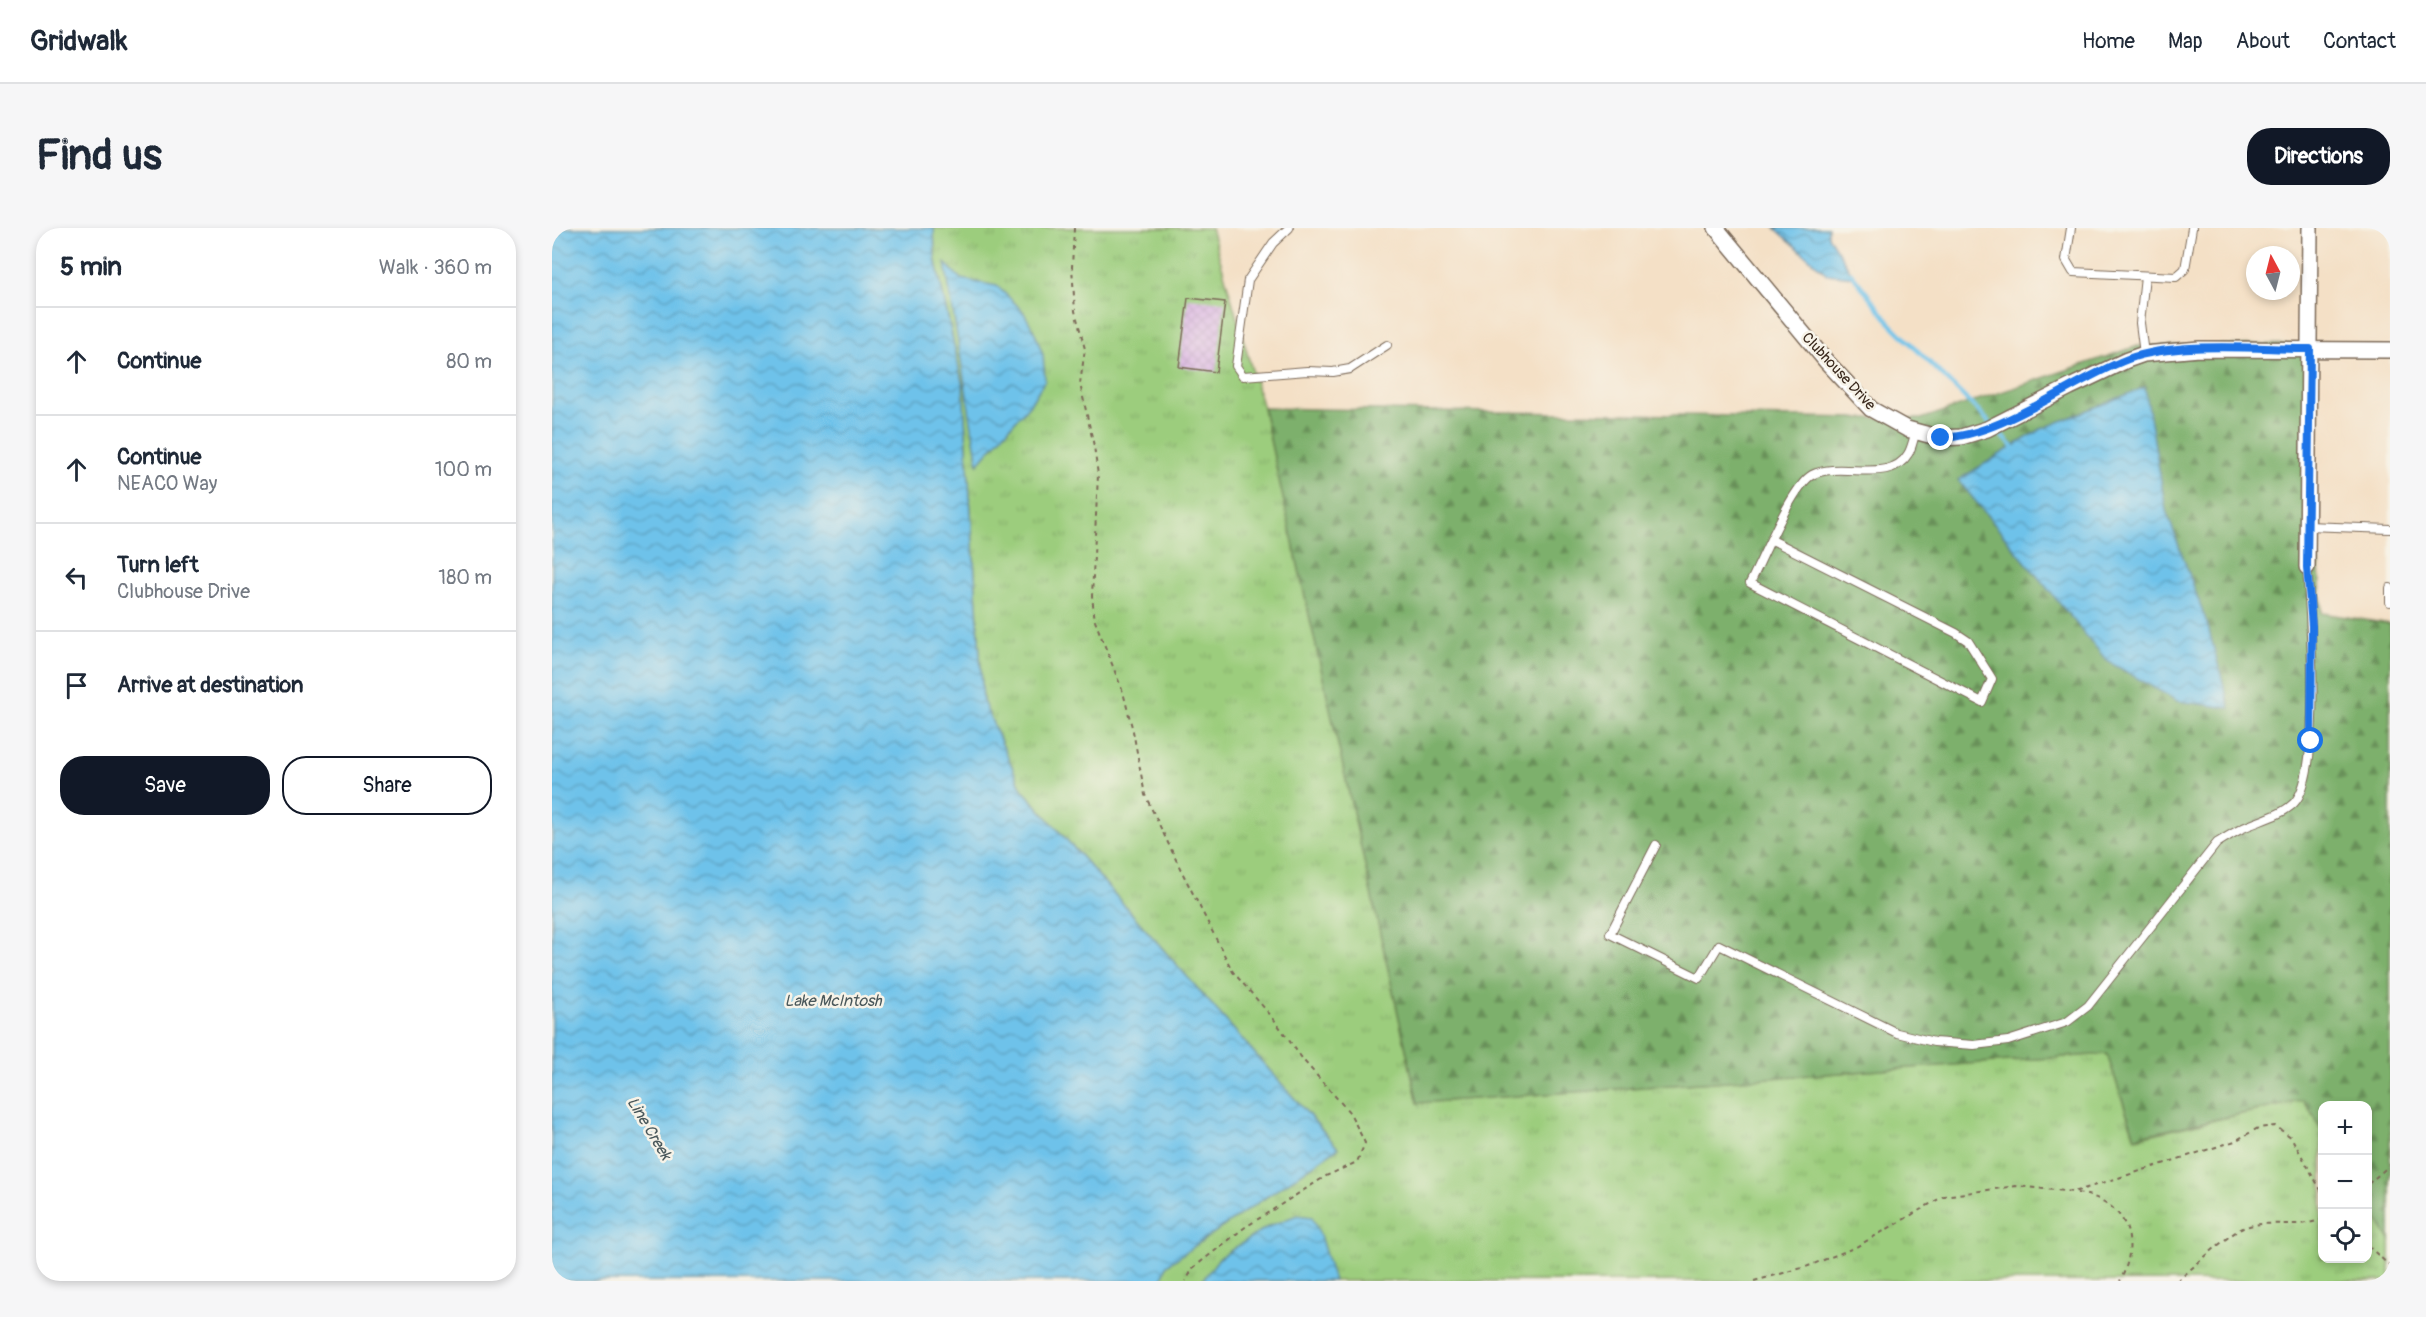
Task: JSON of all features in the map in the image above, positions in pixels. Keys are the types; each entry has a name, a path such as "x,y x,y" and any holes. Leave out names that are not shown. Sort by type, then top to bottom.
{"street":[{"name":"Clubhouse Drive","path":"1716,228 1848,386 1871,409 1907,429 1941,438 1961,437 1987,429 2127,360 2144,354 2199,349 2390,350"},
{"path":"2307,567 2310,228"}],"lane":[{"path":"1289,228 1273,243 1248,280 1236,366 1243,376 1307,371 1333,372 1350,369 1387,345"},
{"path":"2071,228 2066,260 2073,272 2176,277 2185,269 2192,228"},
{"path":"2144,354 2140,322 2145,276"},
{"path":"1772,540 1968,641 1992,679 1982,702 1750,583 1797,489 1811,475 1828,470 1888,470 1900,463 1908,454 1916,432"},
{"path":"2307,526 2390,529"},
{"path":"1656,845 1610,934 1699,978 1719,945 1898,1033 1934,1042 1974,1045 2008,1041 2067,1023 2088,1006 2217,843 2292,805 2302,793 2312,721 2312,626 2307,567"},
{"path":"2390,588 2390,602"}],"path":[{"path":"1074,228 1072,267 1075,312 1086,349 1080,384 1098,475 1092,596 1095,621 1123,692 1145,795 1233,972 1273,1018 1304,1061 1350,1113 1365,1143 1357,1162 1326,1176 1244,1228 1193,1268 1186,1281"},
{"path":"2074,1192 2235,1141 2258,1128 2275,1126 2291,1137 2318,1185"},
{"path":"2372,1181 2390,1165"},
{"path":"1754,1281 1806,1267 1856,1247 1944,1196 2016,1186 2088,1194 2104,1202 2121,1215 2129,1228 2129,1250 2125,1271 2120,1281"},
{"path":"2177,1281 2242,1228 2271,1223 2300,1224 2318,1220"},
{"path":"2372,1250 2390,1266"}],"green space":[{"path":"934,228 1211,228 1263,408 1418,1103 2107,1054 2135,1138 2304,1100 2318,1123 2318,1263 2372,1263 2372,1210 2390,1240 2390,1281 1161,1281 1167,1265 1338,1148 1022,789 983,701 963,386 935,258"},
{"path":"2304,344 2322,613 2390,624 2390,1240 2372,1210 2372,1101 2318,1101 2318,1123 2304,1100 2135,1137 2107,1054 1418,1103 1263,408 1921,419 2138,346"}],"water":[{"name":"Lake McIntosh","path":"552,228 934,228 935,258 963,386 983,701 1022,789 1338,1148 1167,1265 1161,1281 552,1281"},
{"path":"1775,228 1828,228 1828,236 1854,277 1827,274"},
{"path":"945,263 961,279 997,286 1023,311 1035,333 1043,355 1045,380 1031,403 978,464"},
{"path":"2145,387 2166,510 2207,623 2230,708 2177,701 2107,661 1958,480 2041,429"},
{"path":"1297,1215 1312,1217 1334,1281 1202,1281 1219,1258 1267,1227"}],"building":[{"path":"1188,298 1225,302 1216,372 1179,367"}],"waterway":[{"path":"1851,273 1890,323 1990,423"},
{"path":"1996,429 2013,447"}],"route":[{"path":"1941,438 1961,437 1987,429 2070,387 2144,354 2199,349 2310,349 2307,567 2312,626 2311,741"}],"water label":[{"name":"Line Creek","path":"650,1128"}]}
